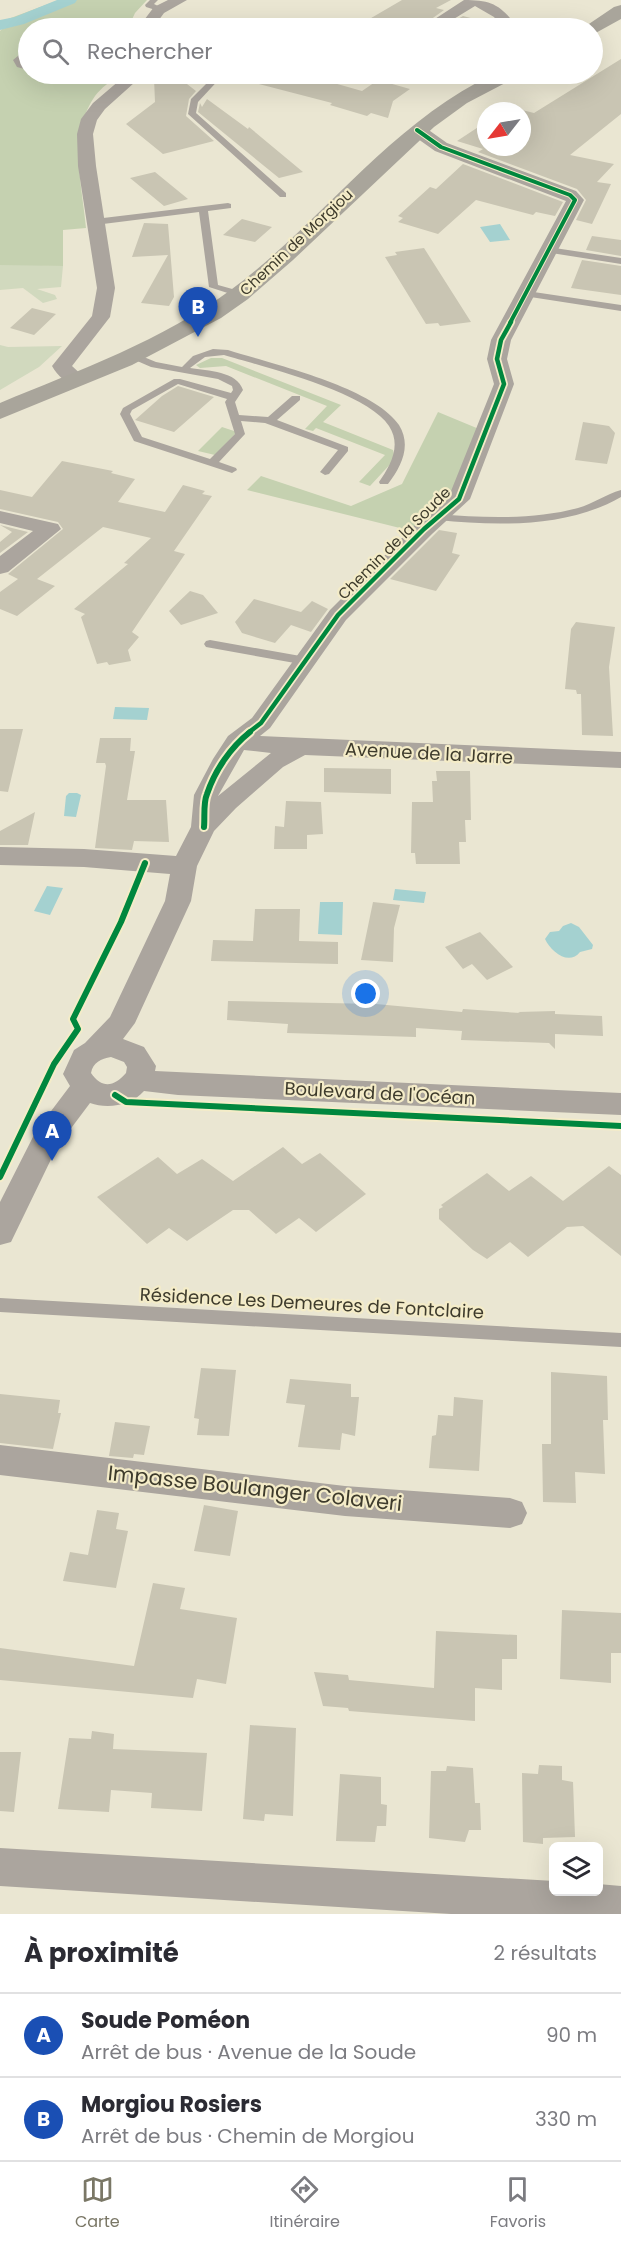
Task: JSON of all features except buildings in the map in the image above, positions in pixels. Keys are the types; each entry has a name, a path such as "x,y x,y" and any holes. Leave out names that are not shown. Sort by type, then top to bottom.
{"street":[{"path":"157,5 180,0"},
{"path":"445,18 475,0 502,18"},
{"path":"603,22 621,11"},
{"path":"76,380 62,366 101,317 106,288 87,166 85,134 89,119 99,106 124,84"},
{"name":"Chemin de Morgiou","path":"0,412 131,355 205,318 240,294 278,262 417,130 489,84"},
{"name":"Chemin de la Soude","path":"204,827 206,795 237,742 261,723 338,615 459,500 504,384 497,359 501,340 575,200 570,195 441,147 417,130"},
{"path":"0,518 50,529 0,567"},
{"name":"Avenue de la Jarre","path":"237,742 301,747 621,760"},
{"path":"96,1049 122,1023 178,901 184,866 204,827 227,802 274,761 301,747"},
{"path":"0,856 84,858 184,866"},
{"path":"122,1023 129,1050"},
{"path":"113,1046 129,1050 139,1058 142,1069 139,1080 130,1090 115,1095 99,1095 85,1089 76,1074 78,1066 88,1053 113,1046"},
{"name":"Boulevard de l'Océan","path":"139,1080 178,1084 621,1104"},
{"path":"0,1233 56,1123 85,1089"},
{"name":"Impasse Boulanger Colaveri","path":"0,1460 345,1501 510,1513"},
{"path":"0,1867 621,1905"}],"lane":[{"path":"210,84 194,101 192,114 283,195"},
{"path":"95,222 228,206"},
{"path":"203,210 214,287 240,294"},
{"path":"548,250 621,261"},
{"path":"527,294 621,308"},
{"path":"184,370 194,358 209,352 225,352 352,395 374,408 395,426 400,456 396,467 384,482"},
{"path":"131,355 154,365 230,379 236,384 238,390 230,402 237,418 240,434 211,464"},
{"path":"232,471 138,439 125,414 126,411 177,381 233,397"},
{"path":"270,421 296,398"},
{"path":"237,418 270,421 344,449 325,472"},
{"path":"438,518 500,521 546,517 572,513 614,498 621,493"},
{"path":"210,644 306,662"},
{"name":"Résidence Les Demeures de Fontclaire","path":"0,1305 621,1340"}],"green space":[{"path":"59,0 147,0 133,18 18,18 18,84 107,84 95,96 82,127 79,160 86,228 63,230 63,266 0,265 0,31 2,29 0,22"},
{"path":"0,265 63,266 61,287 37,289 55,295 57,299 43,303 23,288 0,290"},
{"path":"0,345 8,347 62,346 39,367 0,390"},
{"path":"211,358 222,358 341,405 323,422 393,450 395,459 370,486 359,482 385,455 316,428 313,431 305,429 327,406 226,366 200,368 196,365"},
{"path":"438,412 479,429 452,497 412,531 247,490 261,476 351,506 402,484"},
{"path":"222,427 237,432 215,455 198,451"}],"water":[{"path":"500,224 510,240 490,242 480,227"},
{"path":"115,707 149,708 147,720 113,719"},
{"path":"69,793 81,795 76,817 64,816 66,796"},
{"path":"47,886 63,888 50,915 34,911"},
{"path":"395,889 426,892 424,903 393,900"},
{"path":"320,902 343,902 342,935 318,934"},
{"path":"571,923 579,927 593,945 592,949 580,952 571,958 556,953 545,939 550,932 559,931 563,926"}],"waterway":[{"path":"26,18 70,0"},
{"path":"0,25 18,21"}],"cycle path":[{"path":"204,827 206,795 237,742 261,723 338,615 424,529 459,499 504,384 497,359 501,340 575,200 570,195 441,147 417,130"},
{"path":"0,1177 54,1064 78,1029 73,1019 121,922 145,863"},
{"path":"115,1095 126,1102 621,1126"}],"place":[{"name":"Morgiou Rosiers","path":"198,337"},
{"name":"Soude Poméon","path":"52,1161"}]}
